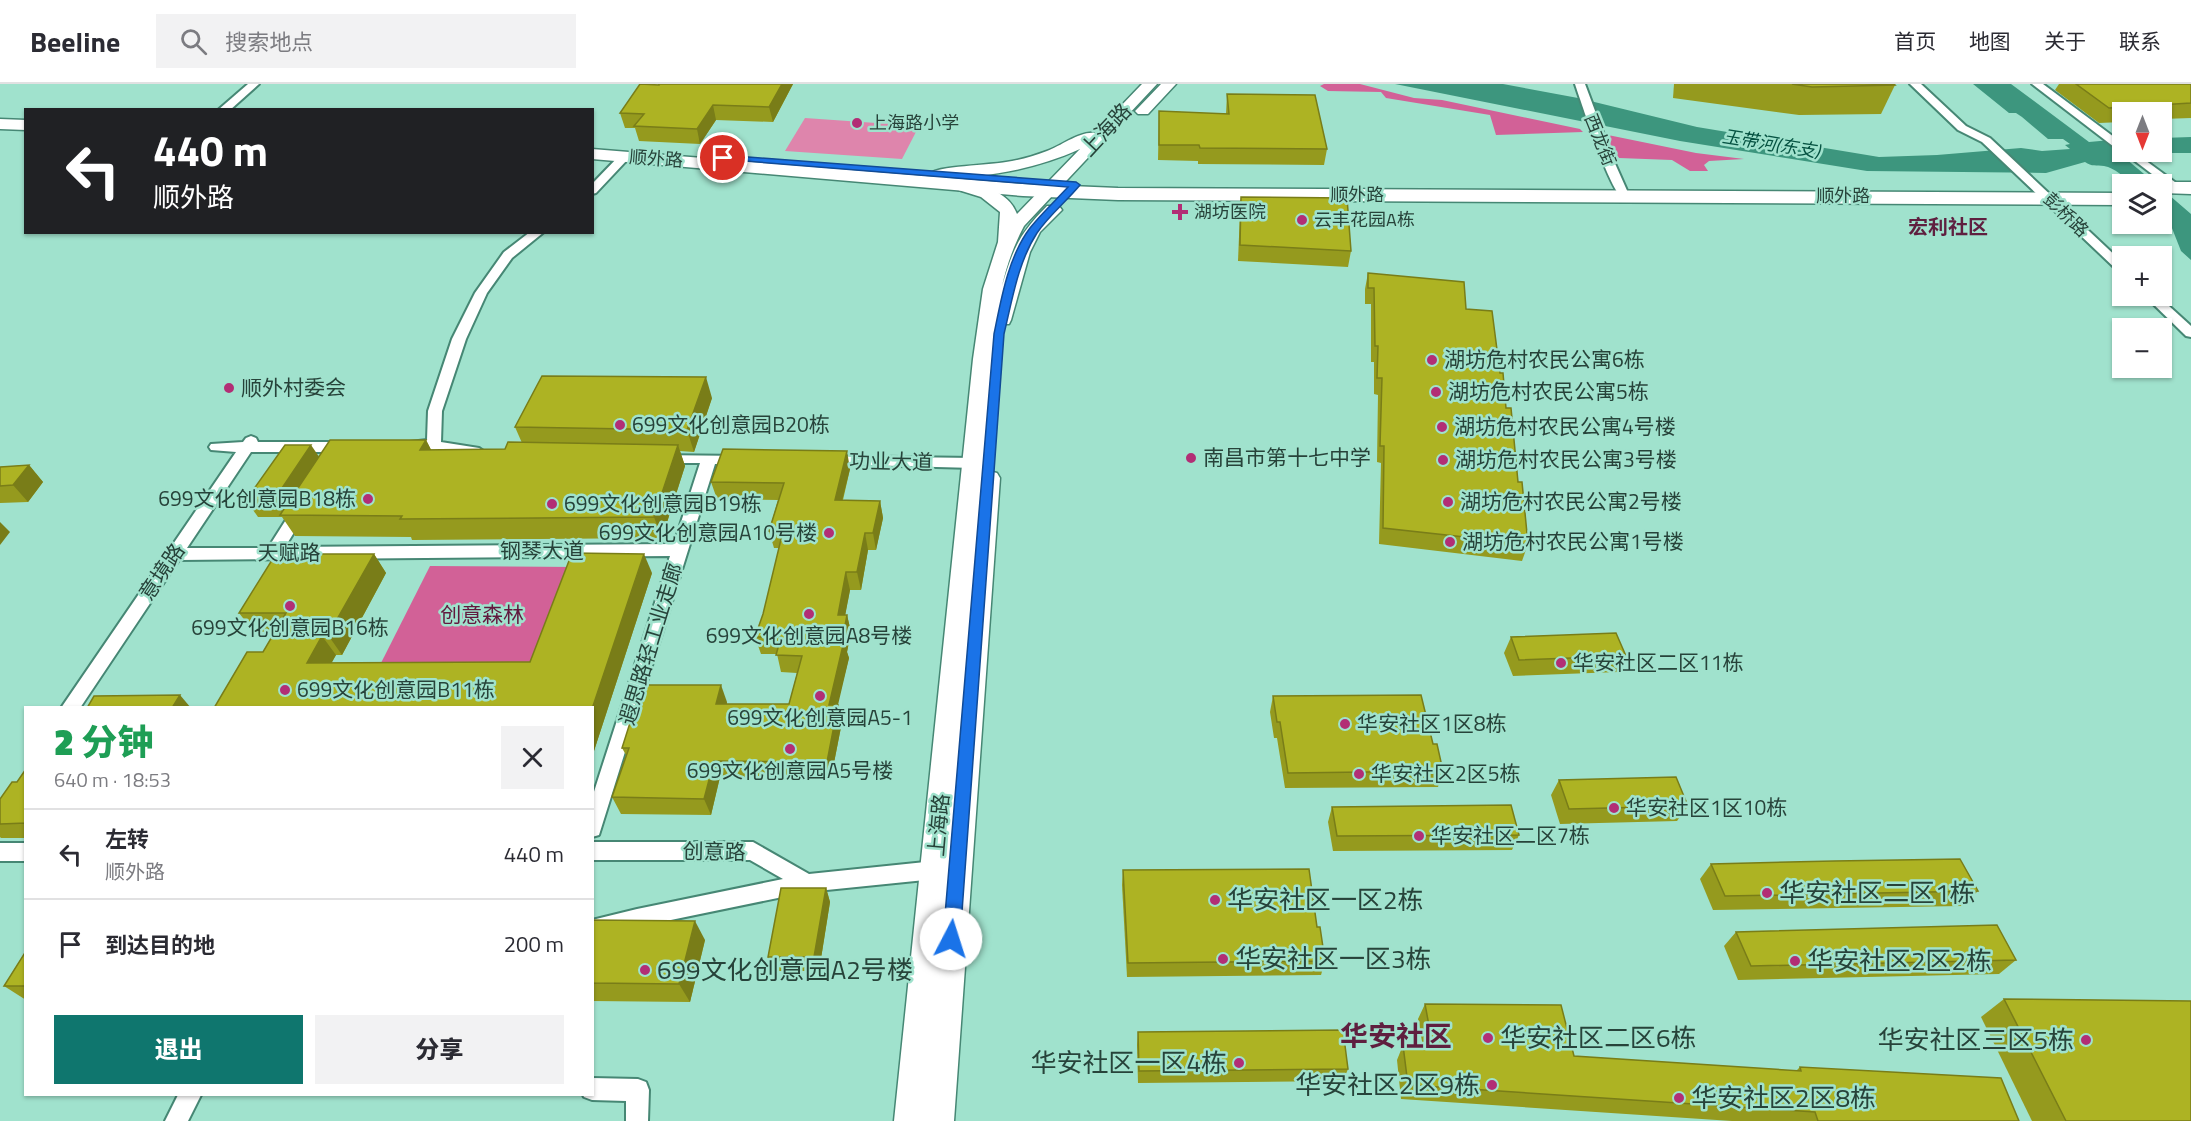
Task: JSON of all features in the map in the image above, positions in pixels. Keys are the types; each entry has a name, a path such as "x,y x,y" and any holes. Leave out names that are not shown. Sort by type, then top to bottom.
{"main road":[{"name":"上海路","path":"937,1121 999,334 1007,298 1022,252 1033,230 1109,127 1150,84"},
{"name":"上海路","path":"911,1121 974,463 990,304 997,265 1006,241 1017,224 1062,188 1169,84"},
{"path":"0,116 24,118"},
{"path":"0,124 24,125"},
{"path":"937,174 989,171 1034,162 1069,148 1109,127"},
{"name":"顺外路","path":"594,147 937,174 1062,188"},
{"name":"顺外路","path":"594,154 956,184 1062,188 1621,191 2035,186 2112,192"},
{"path":"956,184 987,192 1002,202 1009,212 1006,241"}],"street":[{"path":"225,108 254,84"},
{"name":"彭桥路","path":"1915,84 1962,128 1986,140 2112,259"},
{"path":"2037,84 2112,140"},
{"name":"西龙街","path":"1580,88 1621,191"},
{"path":"594,188 624,157"},
{"path":"2141,162 2179,193"},
{"path":"434,445 435,411 459,339 481,293 508,255 535,234"},
{"path":"2162,306 2191,333"},
{"path":"216,447 251,442 341,447 364,446"},
{"name":"意境路","path":"71,706 251,442"},
{"path":"387,446 434,445 495,456"},
{"path":"328,466 341,447"},
{"path":"650,458 755,460"},
{"name":"遐思路轻工业走廊","path":"594,823 709,459"},
{"name":"功业大道","path":"813,461 974,463"},
{"path":"273,553 310,495"},
{"name":"钢琴大道","path":"404,552 680,550"},
{"name":"天赋路","path":"174,554 404,552"},
{"name":"创意路","path":"594,851 753,851 807,883"},
{"path":"0,852 24,852"},
{"path":"594,929 637,918 807,883 935,870"},
{"path":"594,1089 638,1090 637,1121"},
{"path":"176,1121 189,1096"}],"shaded area":[{"path":"805,118 919,126 902,159 785,151"}],"green space":[{"path":"1360,84 1414,98 1442,100 1580,129 1583,132 1496,135 1490,115 1386,98 1381,92 1328,91 1320,86"},
{"path":"1608,135 1696,153 1744,159 1709,161 1704,165 1708,171 1690,171 1672,160 1619,158 1612,150"},
{"name":"创意森林","path":"430,566 577,567 538,664 381,663"}],"water":[{"name":"玉带河(东支)","path":"1395,84 1503,84 1578,98 1697,127 1879,157 2021,148 2042,151 2070,149 2065,145 2070,144 2063,139 2048,139 2022,117 2016,113 2009,113 1973,84 2011,84 2089,142 2112,140 2112,162 2130,162 2144,174 2120,174 2104,166 2085,162 2046,173 1867,171 1680,141"},
{"path":"2191,137 2191,153 2172,153 2172,138"},
{"path":"2172,198 2191,214 2191,260 2181,251 2172,228"}],"building":[{"path":"640,84 782,84 769,107 713,105 697,129 634,126 644,114 620,113"},
{"path":"1792,84 1894,84 1895,85 1812,87"},
{"path":"2076,84 2191,84 2191,103 2112,102 2112,108 2109,108"},
{"path":"1227,94 1315,95 1327,149 1200,148 1199,145 1159,145 1159,111 1229,114"},
{"path":"1241,197 1347,198 1351,251 1240,245"},
{"path":"1368,273 1464,282 1466,309 1492,311 1500,373 1503,373 1506,408 1511,408 1518,482 1522,482 1528,544 1383,528 1384,446 1380,446 1382,378 1377,378 1378,346 1375,346 1374,288 1368,288"},
{"path":"542,376 706,377 687,430 515,427"},
{"path":"330,440 426,440 420,450 505,449 508,442 678,445 654,517 400,519 402,516 280,515"},
{"path":"285,445 311,445 274,500 246,500"},
{"path":"723,449 847,451 835,500 880,501 873,533 865,533 857,572 846,572 838,615 847,615 842,641 844,641 829,705 838,705 827,762 714,761 704,799 612,797 629,748 622,748 642,685 721,685 716,704 789,704 802,656 776,655 781,637 755,637 763,614 783,531 769,531 784,483 711,482"},
{"path":"29,465 13,485 0,486 0,467"},
{"path":"572,553 644,554 593,706 215,706 247,652 263,652 286,613 239,613 272,560 317,561 321,554 374,554 328,635 322,636 307,663 530,662"},
{"path":"1616,633 1626,656 1519,660 1511,637"},
{"path":"180,695 173,706 88,706 94,696"},
{"path":"1421,695 1433,744 1437,744 1443,771 1288,773 1280,722 1277,722 1273,696"},
{"path":"24,772 24,823 0,824 0,799 12,782 17,782"},
{"path":"1676,777 1688,806 1569,809 1559,780"},
{"path":"1511,805 1519,835 1337,836 1332,807"},
{"path":"1960,859 1978,891 1725,896 1711,864 1834,861"},
{"path":"1309,869 1317,927 1320,927 1325,961 1128,963 1123,870"},
{"path":"781,888 826,888 814,957 768,957"},
{"name":"699文化创意园A2号楼","path":"594,920 695,921 679,984 594,983"},
{"path":"1997,925 2016,960 1751,966 1736,932"},
{"path":"24,954 24,986 4,986"},
{"path":"2004,999 2191,1001 2191,1121 2066,1121"},
{"path":"1425,1004 1561,1005 1574,1056 1801,1071 1800,1067 2001,1078 2019,1121 1818,1121 1815,1112 1408,1085 1403,1045 1433,1047"},
{"name":"华安社区一区4栋","path":"1343,1030 1348,1069 1139,1071 1138,1032"}],"place":[{"name":"上海路小学","path":"857,123"},
{"name":"湖坊医院","path":"1180,212"},
{"name":"云丰花园A栋","path":"1302,220"},
{"name":"湖坊危村农民公寓6栋","path":"1432,360"},
{"name":"顺外村委会","path":"229,388"},
{"name":"湖坊危村农民公寓5栋","path":"1436,392"},
{"name":"699文化创意园B20栋","path":"620,425"},
{"name":"湖坊危村农民公寓4号楼","path":"1442,427"},
{"name":"南昌市第十七中学","path":"1191,458"},
{"name":"湖坊危村农民公寓3号楼","path":"1443,460"},
{"name":"699文化创意园B18栋","path":"368,499"},
{"name":"湖坊危村农民公寓2号楼","path":"1448,502"},
{"name":"699文化创意园B19栋","path":"552,504"},
{"name":"699文化创意园A10号楼","path":"829,533"},
{"name":"湖坊危村农民公寓1号楼","path":"1450,542"},
{"name":"699文化创意园B16栋","path":"290,606"},
{"name":"699文化创意园A8号楼","path":"809,614"},
{"name":"华安社区二区11栋","path":"1561,663"},
{"name":"699文化创意园B11栋","path":"285,690"},
{"name":"699文化创意园A5-1","path":"820,696"},
{"name":"华安社区1区8栋","path":"1345,724"},
{"name":"699文化创意园A5号楼","path":"790,749"},
{"name":"华安社区2区5栋","path":"1359,774"},
{"name":"华安社区1区10栋","path":"1614,808"},
{"name":"华安社区二区7栋","path":"1419,836"},
{"name":"华安社区二区1栋","path":"1767,893"},
{"name":"华安社区一区2栋","path":"1215,900"},
{"name":"华安社区一区3栋","path":"1223,959"},
{"name":"华安社区2区2栋","path":"1795,961"},
{"name":"699文化创意园A2号楼","path":"645,970"},
{"name":"华安社区二区6栋","path":"1488,1038"},
{"name":"华安社区三区5栋","path":"2086,1040"},
{"name":"华安社区一区4栋","path":"1239,1063"},
{"name":"华安社区2区9栋","path":"1492,1085"},
{"name":"华安社区2区8栋","path":"1679,1098"}],"district":[{"name":"宏利社区","path":"1948,227"},
{"name":"华安社区","path":"1396,1036"}],"route":[{"path":"723,158 1076,185 1033,230 1022,252 1007,298 999,334 951,939"}]}
